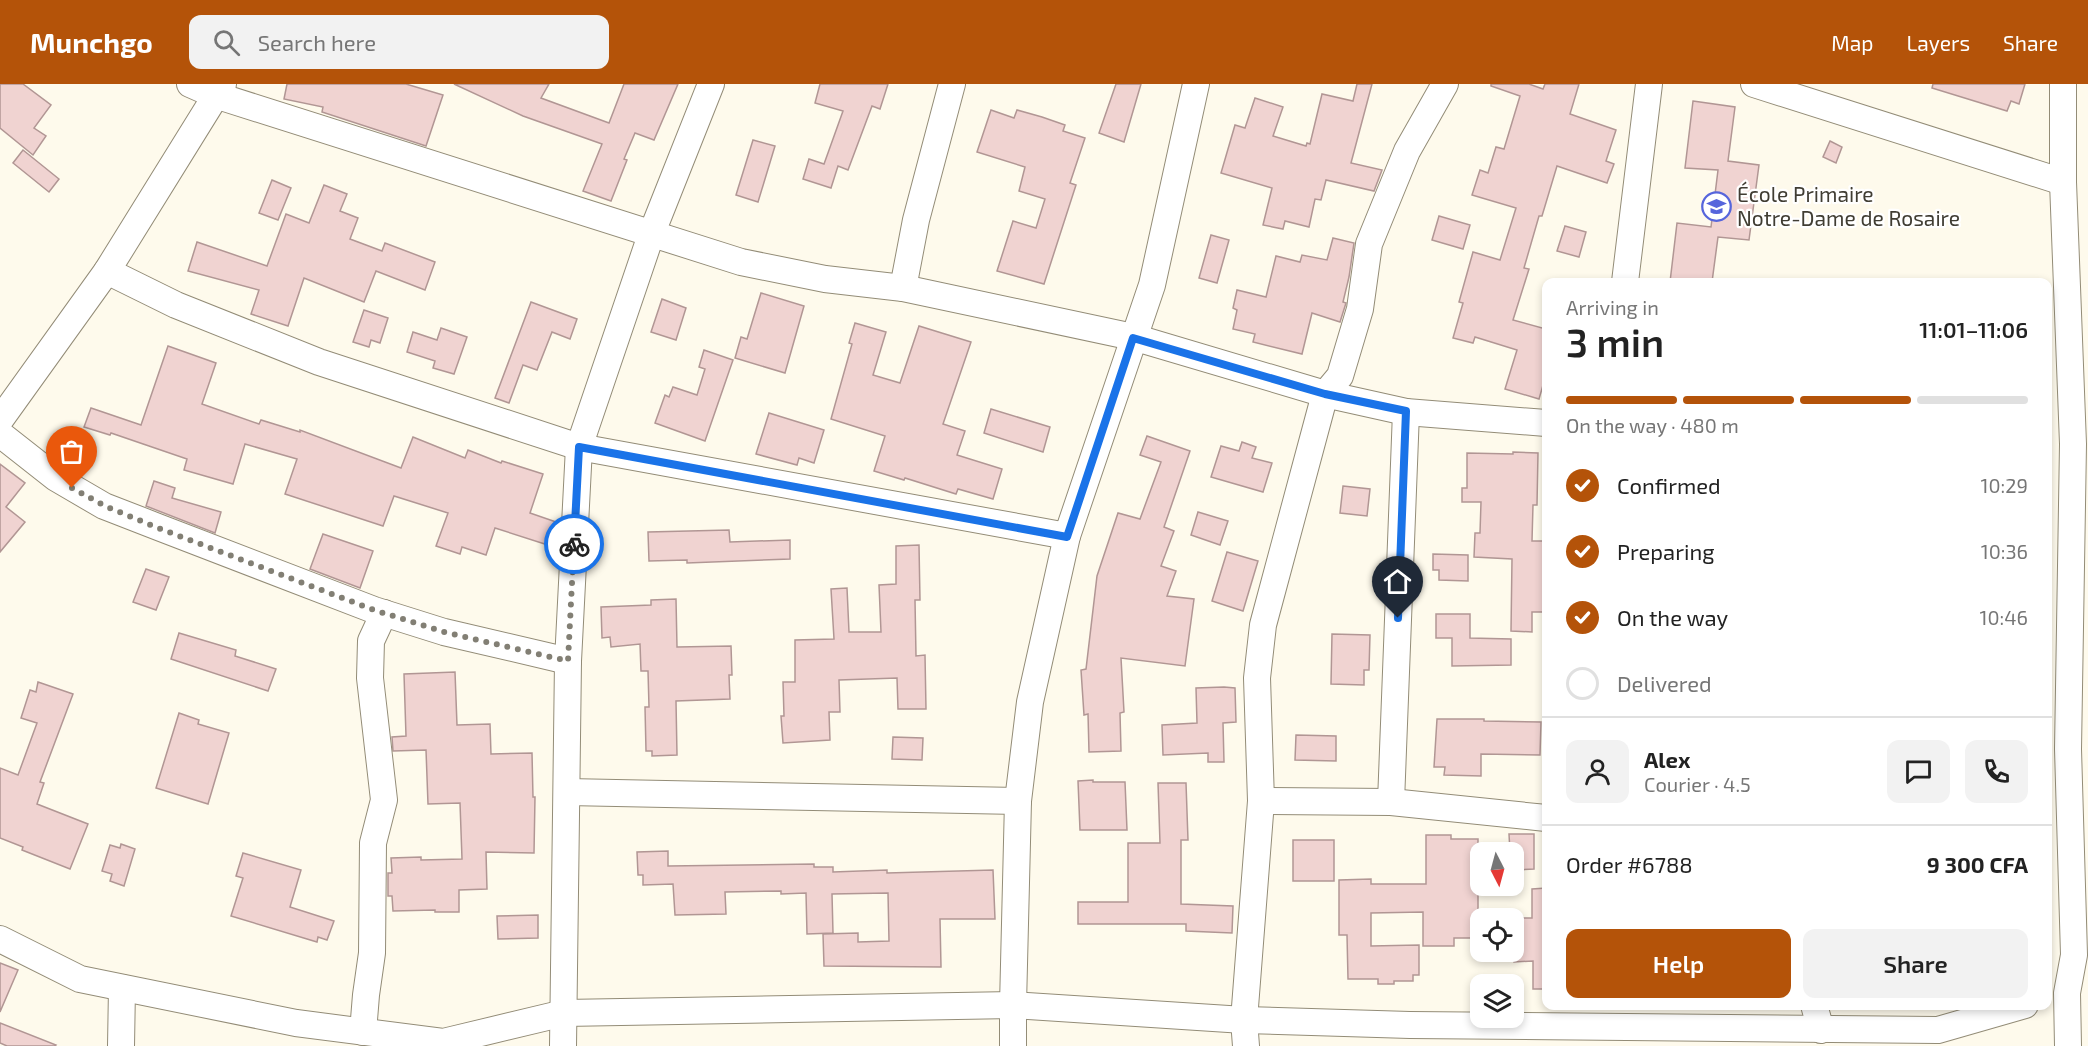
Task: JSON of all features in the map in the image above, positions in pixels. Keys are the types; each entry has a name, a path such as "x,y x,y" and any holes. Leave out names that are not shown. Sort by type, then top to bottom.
{"street":[{"path":"190,84 219,89 651,235 741,262 825,279 903,288 1133,338 1325,394 1406,411 1542,423"},
{"path":"563,1046 568,661 579,447 651,235 711,84"},
{"path":"903,288 916,220 952,84"},
{"path":"1013,1046 1012,1005 1018,801 1030,702 1067,537 1152,285 1196,84"},
{"path":"1246,1046 1244,1020 1261,801 1257,678 1263,625 1325,394 1340,376 1360,309 1369,244 1407,151 1445,84"},
{"path":"1625,278 1649,84"},
{"path":"1754,84 2063,182"},
{"path":"2062,84 2063,182 2073,444 2078,748 2074,956 2057,996 2068,1046"},
{"path":"0,420 107,272 219,89"},
{"path":"107,272 186,309 319,362 579,447 1067,537"},
{"path":"1390,802 1406,411"},
{"path":"0,434 56,478 105,506 216,551 384,613 444,632 568,661"},
{"path":"363,1032 372,953 373,843 384,800 370,678 371,641 384,613"},
{"path":"567,792 1018,801"},
{"path":"1261,801 1390,802 1542,818"},
{"path":"0,939 80,979 296,1023 443,1042 564,1012 1012,1005 1454,1036 1821,1029 1938,1030 2008,1010"},
{"path":"121,1046 122,988"},
{"path":"1815,1010 1821,1029"}],"building":[{"path":"0,84 23,84 51,105 34,128 46,136 33,155 0,128"},
{"path":"287,84 406,84 443,95 426,146 322,112 323,107 284,99"},
{"path":"454,84 549,84 541,98 609,123 624,84 678,84 654,140 635,133 611,201 583,191 602,144 523,116"},
{"path":"820,84 888,84 880,109 872,106 848,170 838,166 831,188 803,179 809,159 824,164 843,111 815,103"},
{"path":"1116,84 1141,84 1124,142 1099,133"},
{"path":"1357,84 1372,84 1351,163 1382,170 1374,191 1326,180 1321,200 1315,199 1309,227 1285,221 1283,229 1263,225 1272,188 1221,173 1235,125 1245,128 1255,98 1283,107 1273,136 1306,146 1307,143 1310,144 1322,94 1353,101"},
{"path":"1491,84 1529,84 1543,89 1545,84 1579,84 1570,114 1616,130 1606,161 1614,164 1607,183 1557,166 1524,268 1529,269 1513,320 1542,328 1542,389 1539,399 1505,389 1517,350 1475,337 1473,343 1453,338 1463,303 1459,302 1473,252 1500,260 1516,208 1472,195 1480,170 1488,173 1496,147 1504,149 1520,96 1491,86"},
{"path":"1933,84 2025,84 2019,104 2011,101 2007,111 1932,88"},
{"path":"1693,101 1735,107 1728,161 1759,165 1749,240 1718,237 1713,278 1670,278 1677,223 1711,227 1718,170 1685,168"},
{"path":"991,110 1014,118 1017,110 1042,117 1065,125 1063,131 1085,138 1070,183 1076,185 1044,284 997,271 1013,221 1036,228 1045,199 1019,191 1025,167 977,152"},
{"path":"753,140 775,146 758,202 736,195"},
{"path":"1830,141 1842,147 1836,163 1823,157"},
{"path":"23,150 59,179 49,192 13,163"},
{"path":"272,180 291,188 278,220 259,213"},
{"path":"324,185 347,194 340,211 358,218 350,239 382,251 385,243 435,262 425,290 376,271 364,302 304,278 288,326 251,314 259,290 188,271 197,242 267,266 286,214 309,223"},
{"path":"1439,216 1470,225 1463,249 1432,240"},
{"path":"1565,226 1586,232 1579,257 1557,251"},
{"path":"1211,235 1229,240 1217,283 1199,278"},
{"path":"1333,238 1354,243 1343,302 1346,303 1340,322 1312,313 1302,354 1253,342 1255,334 1233,329 1237,310 1233,308 1237,290 1266,297 1276,256 1300,262 1302,255 1327,260"},
{"path":"761,293 804,306 785,373 735,358 741,337 747,339"},
{"path":"662,299 686,308 676,340 651,332"},
{"path":"531,302 577,319 570,339 552,332 537,370 523,365 509,403 495,398"},
{"path":"364,310 388,318 380,343 371,340 369,347 353,342"},
{"path":"855,323 886,332 873,375 900,383 919,326 971,342 943,424 965,431 957,455 1002,469 993,499 958,489 956,494 874,471 885,436 831,419 852,344 849,343"},
{"path":"441,328 467,337 454,374 433,368 435,361 407,352 413,332 437,340"},
{"path":"168,346 216,363 202,404 259,424 261,420 300,432 300,430 401,468 413,437 465,458 468,450 501,463 502,461 543,474 530,513 559,523 551,546 495,528 486,555 462,547 460,554 436,546 448,513 394,496 383,526 285,494 297,459 245,444 233,484 184,470 187,459 111,433 110,435 84,427 91,408 141,425"},
{"path":"704,350 733,360 705,441 655,423 665,395 669,397 673,387 697,395 705,369 699,367"},
{"path":"991,409 1050,427 1043,452 984,433"},
{"path":"769,413 824,430 814,463 799,458 797,465 756,454"},
{"path":"1147,436 1190,451 1164,527 1174,531 1161,566 1176,571 1167,596 1194,599 1185,666 1121,658 1124,712 1120,713 1121,751 1089,752 1088,714 1084,715 1081,670 1086,669 1097,576 1118,513 1140,519 1161,462 1140,455"},
{"path":"1242,442 1256,447 1252,458 1272,463 1263,492 1211,477 1221,446 1239,451"},
{"path":"1513,452 1538,453 1537,505 1533,505 1532,541 1542,541 1542,612 1532,612 1532,632 1511,631 1512,559 1474,557 1475,533 1480,533 1481,502 1462,502 1462,488 1467,488 1467,453 1513,454"},
{"path":"0,464 25,483 6,507 25,522 0,552"},
{"path":"154,481 175,488 172,498 221,512 215,533 146,506"},
{"path":"1343,486 1370,489 1367,516 1340,513"},
{"path":"1198,512 1228,521 1220,545 1191,535"},
{"path":"729,530 730,542 790,540 790,559 687,563 687,560 649,561 648,532"},
{"path":"323,534 373,551 360,588 310,569"},
{"path":"919,545 920,600 915,600 916,656 925,655 926,709 898,709 897,678 839,680 840,712 829,712 830,740 783,743 781,716 784,716 783,682 795,682 795,640 834,639 831,589 847,588 849,632 881,632 879,585 896,584 896,546"},
{"path":"1227,552 1258,561 1243,611 1212,601"},
{"path":"1433,554 1468,555 1468,581 1439,580 1439,570 1433,570"},
{"path":"146,569 169,577 156,610 133,602"},
{"path":"676,599 677,647 731,646 730,699 676,701 677,755 652,756 652,751 646,751 645,707 649,707 648,671 641,671 640,644 611,647 610,637 602,638 601,607 651,605 651,600"},
{"path":"1436,614 1470,614 1470,638 1511,639 1511,665 1452,666 1452,638 1436,638"},
{"path":"179,633 236,650 235,656 276,669 268,691 171,659"},
{"path":"1332,634 1370,635 1369,670 1364,670 1364,685 1331,684"},
{"path":"455,672 457,725 490,724 491,754 532,753 533,797 535,797 534,853 486,852 487,889 459,890 459,912 393,911 392,896 388,896 388,873 392,873 391,858 462,859 460,803 428,804 426,750 393,751 392,737 406,736 404,674"},
{"path":"38,682 73,694 40,782 44,783 37,804 88,824 70,869 22,850 23,847 0,838 0,768 18,775 37,723 21,718 30,690 36,692"},
{"path":"1196,688 1235,688 1236,722 1223,723 1224,762 1208,762 1208,753 1163,755 1162,725 1197,723"},
{"path":"179,713 199,720 198,724 229,733 208,804 156,788"},
{"path":"1437,719 1541,722 1540,755 1481,754 1481,776 1444,775 1445,767 1434,767"},
{"path":"1296,735 1336,736 1336,761 1295,760"},
{"path":"893,737 923,738 922,760 892,759"},
{"path":"1093,780 1093,782 1125,782 1127,830 1080,830 1078,781"},
{"path":"1158,783 1186,783 1188,840 1181,840 1181,904 1233,906 1232,933 1186,931 1186,924 1078,924 1078,902 1128,902 1128,843 1160,843"},
{"path":"1509,834 1534,834 1534,869 1524,870 1524,842 1509,842"},
{"path":"1426,835 1451,835 1451,839 1478,839 1478,842 1470,842 1470,896 1478,896 1478,908 1470,908 1470,938 1454,938 1454,946 1423,946 1423,912 1371,913 1371,946 1419,945 1419,975 1413,975 1413,981 1394,981 1394,984 1378,984 1378,979 1348,979 1347,935 1339,935 1339,880 1371,879 1371,884 1426,884"},
{"path":"1293,840 1334,840 1334,881 1293,881"},
{"path":"121,844 135,849 124,886 110,881 112,874 102,871 110,845 120,848"},
{"path":"668,851 668,866 814,864 814,867 833,867 833,872 887,870 887,873 993,870 995,919 940,919 941,967 824,966 823,934 858,933 858,942 889,941 888,893 832,894 833,933 807,934 806,893 725,892 726,914 675,915 673,884 643,885 643,875 638,875 637,852"},
{"path":"243,853 301,870 290,907 334,921 327,940 318,937 317,942 231,916 243,878 236,876"},
{"path":"1542,888 1542,989 1533,989 1533,961 1524,961 1524,918 1532,918 1532,889"},
{"path":"538,915 538,938 498,939 497,916"},
{"path":"0,963 18,970 0,1012"},
{"path":"0,1023 56,1045 7,1046 0,1043"}],"way so far":[{"path":"72,488 105,506 158,528 374,610 444,632 568,661 574,544"}],"place":[{"name":"École Primaire Notre-Dame de Rosaire","path":"1716,207"}],"route":[{"path":"574,544 579,447 1067,537 1133,338 1325,394 1406,411 1398,618"}]}
